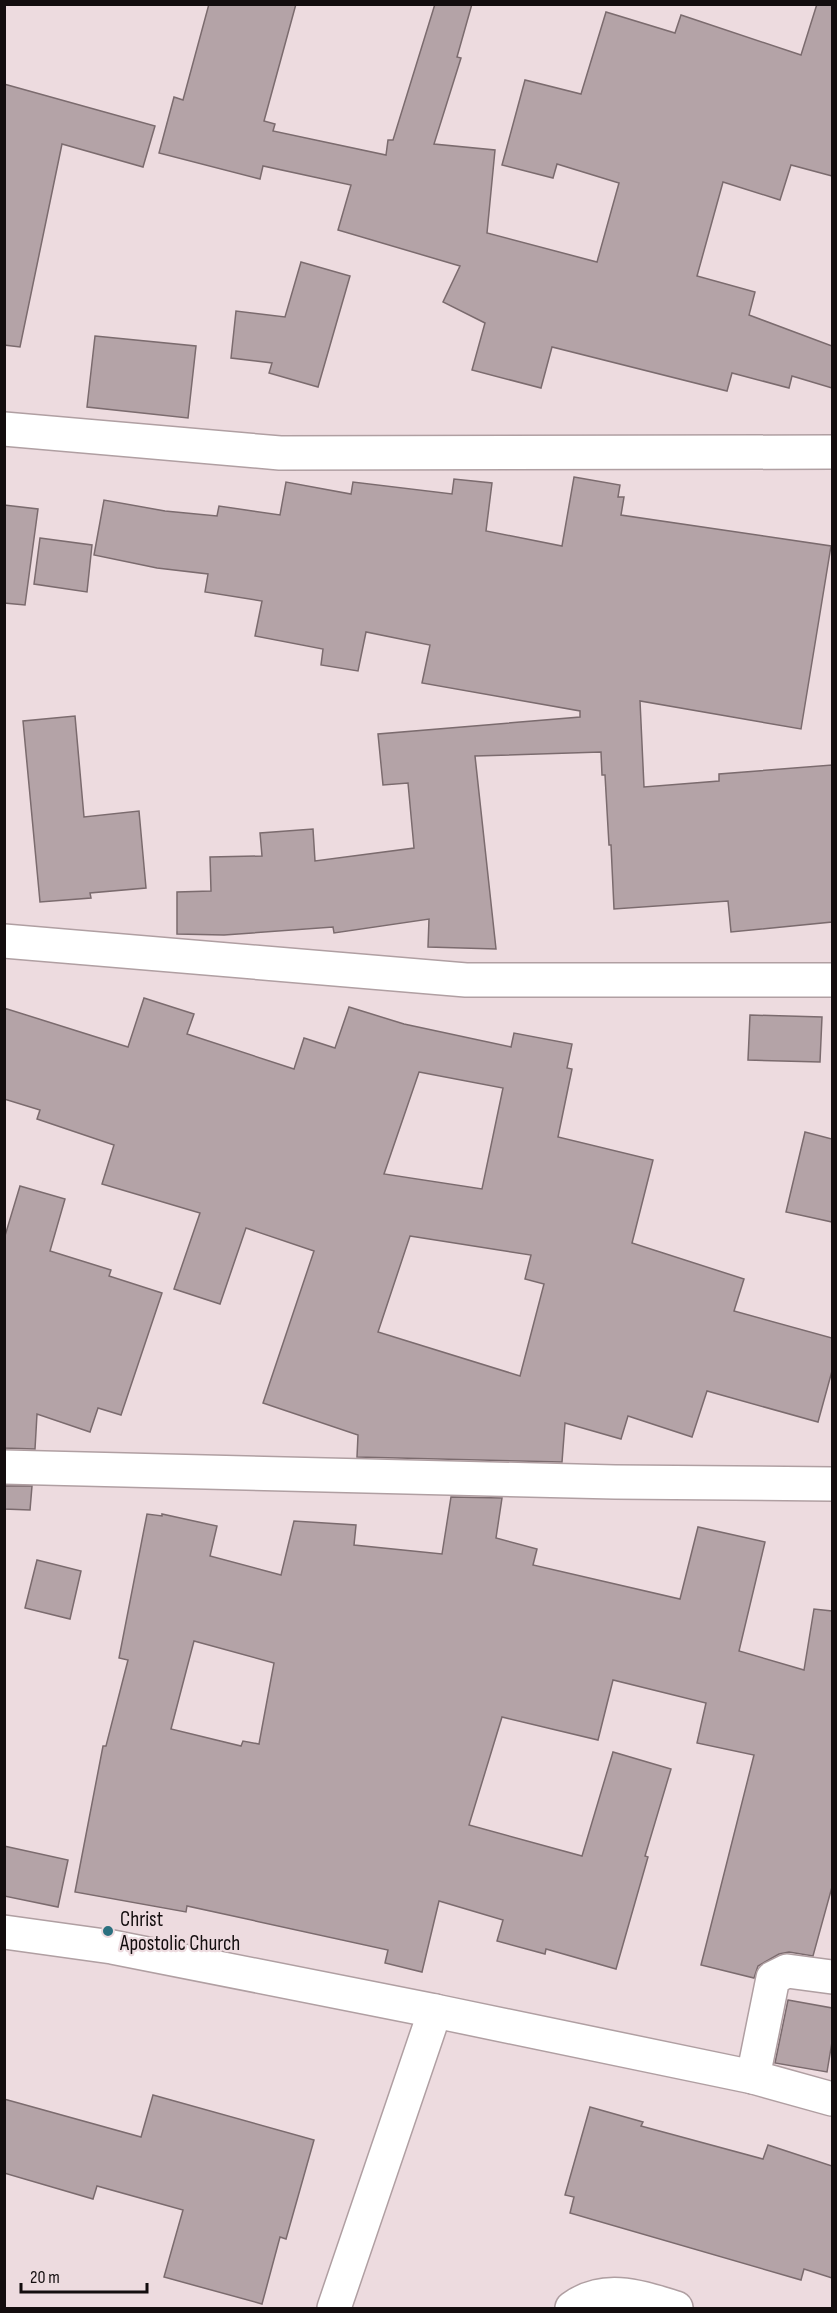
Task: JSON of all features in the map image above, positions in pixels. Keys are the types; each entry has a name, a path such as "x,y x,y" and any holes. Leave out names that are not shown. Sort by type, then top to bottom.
{"street":[{"path":"4,429 280,453 832,452"},
{"path":"4,941 466,980 832,980"},
{"path":"4,1467 615,1482 832,1484"},
{"path":"4,1932 111,1947 435,2011 753,2077 832,2099"},
{"path":"753,2077 773,1978 787,1971 832,1977"},
{"path":"334,2308 435,2011"},
{"path":"572,2308 585,2299 628,2293 676,2308"}],"building":[{"path":"209,4 296,4 264,121 275,124 273,131 386,155 388,140 393,140 435,4 472,4 457,57 461,58 434,144 495,150 487,233 597,262 619,183 557,164 553,178 502,165 525,80 581,94 606,12 675,33 681,15 801,55 817,4 832,4 832,176 791,165 780,200 723,182 697,276 755,292 749,315 832,346 832,388 792,376 789,388 732,373 727,391 552,347 541,388 472,370 485,323 443,302 460,266 338,230 351,185 263,166 260,179 159,153 174,97 183,100"},
{"path":"4,84 155,126 143,167 62,144 20,347 4,345"},
{"path":"301,262 350,276 318,387 269,373 272,363 231,358 236,311 285,317"},
{"path":"95,336 196,346 188,418 87,407"},
{"path":"574,477 620,485 618,497 624,497 621,515 831,546 801,729 640,701 644,787 719,781 719,774 832,765 832,922 731,932 728,901 614,909 611,845 609,845 605,775 602,775 601,752 475,756 496,949 428,947 429,919 334,933 333,927 224,935 177,934 177,892 211,891 210,857 262,856 260,833 313,829 315,861 414,848 408,783 383,785 378,734 580,717 580,711 422,683 430,645 366,632 358,671 321,665 323,649 255,636 262,601 205,592 208,574 157,568 94,555 104,500 165,511 217,516 219,506 280,515 286,482 351,494 353,482 452,494 454,479 492,483 486,531 562,546"},
{"path":"4,505 38,509 25,605 4,603"},
{"path":"40,538 92,545 87,592 34,584"},
{"path":"75,716 84,817 139,811 146,888 90,893 91,898 40,902 23,721"},
{"path":"144,998 194,1014 187,1034 294,1069 304,1038 335,1048 349,1007 404,1024 511,1047 514,1033 572,1044 567,1068 572,1069 558,1137 653,1160 632,1243 744,1279 734,1311 832,1338 832,1371 818,1422 707,1391 692,1437 628,1416 621,1439 565,1423 562,1462 357,1457 358,1435 263,1403 314,1251 246,1228 220,1304 174,1289 200,1213 102,1184 114,1145 37,1119 40,1110 4,1099 4,1008 128,1047","holes":["419,1072 503,1088 482,1189 384,1174","410,1236 531,1255 525,1279 544,1284 520,1376 378,1332"]},
{"path":"750,1015 822,1017 820,1062 748,1060"},
{"path":"805,1132 832,1139 832,1222 786,1212"},
{"path":"20,1186 65,1199 50,1251 111,1270 109,1276 162,1293 121,1415 98,1408 90,1432 37,1414 35,1449 4,1448 4,1239"},
{"path":"4,1486 32,1486 30,1510 4,1509"},
{"path":"451,1497 502,1498 496,1538 537,1549 533,1565 680,1599 698,1527 765,1542 739,1651 804,1670 814,1609 832,1611 832,1887 813,1956 789,1952 779,1954 758,1966 754,1978 701,1965 754,1755 697,1743 706,1703 613,1680 598,1740 502,1717 469,1825 582,1856 613,1752 671,1769 645,1856 648,1857 616,1969 546,1949 545,1954 497,1941 503,1920 439,1901 422,1972 385,1963 388,1950 187,1906 186,1912 75,1892 103,1746 106,1746 128,1660 119,1658 147,1514 162,1516 162,1514 217,1526 210,1556 281,1575 294,1521 356,1525 354,1545 442,1554","holes":["194,1641 274,1663 259,1744 243,1741 241,1746 171,1729"]},
{"path":"37,1560 81,1571 70,1619 25,1608"},
{"path":"4,1846 68,1860 58,1907 4,1896"},
{"path":"788,2000 832,2008 832,2042 827,2072 775,2063"},
{"path":"153,2095 314,2140 286,2239 280,2237 262,2304 164,2277 183,2210 97,2186 93,2199 4,2173 4,2099 141,2137"},
{"path":"590,2107 643,2122 641,2126 763,2159 768,2145 832,2166 832,2278 804,2269 801,2280 570,2213 574,2197 565,2195"}],"place":[{"name":"Christ Apostolic Church","path":"108,1931"}]}
